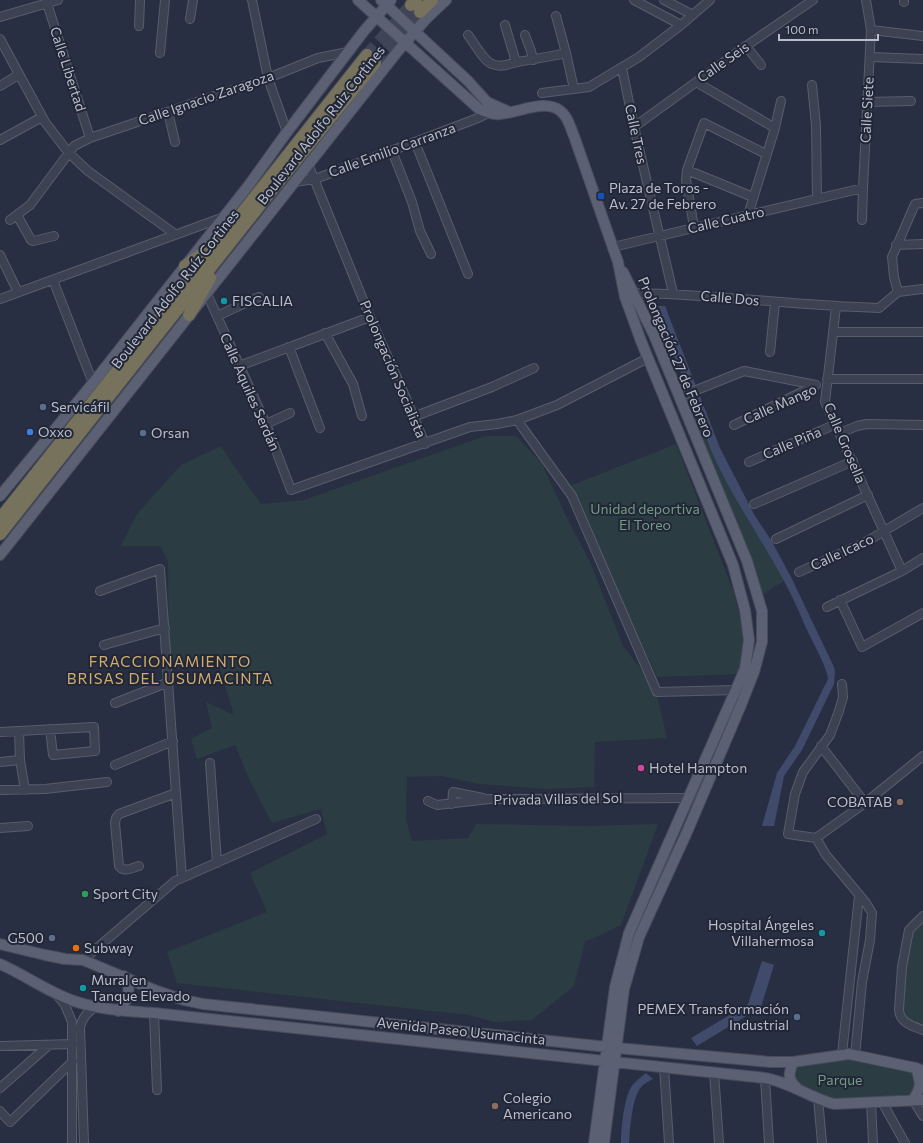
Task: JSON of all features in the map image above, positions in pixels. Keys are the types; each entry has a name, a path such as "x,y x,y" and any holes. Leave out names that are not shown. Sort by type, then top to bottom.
{"highway":[{"path":"415,6 432,0"},
{"name":"Boulevard Adolfo Ruíz Cortines","path":"0,519 371,59"},
{"path":"185,266 223,244"},
{"path":"189,315 223,244"},
{"name":"Boulevard Adolfo Ruíz Cortines","path":"0,534 223,244"}],"main road":[{"path":"358,0 479,109 490,109 487,102 468,81 386,2"},
{"name":"Boulevard Adolfo Ruiz Cortines","path":"0,555 405,43 427,18 446,0"},
{"name":"Boulevard Adolfo Ruiz Cortines","path":"0,496 93,383 224,217 386,2"},
{"name":"Prolongación 27 de Febrero","path":"490,109 509,112 543,106 552,106 559,109 566,116 630,295 648,358 733,565 745,610 749,640 745,669 629,933 615,987 612,1047 616,1061 604,1143"},
{"name":"Prolongación 27 de Febrero","path":"594,1143 605,1060 612,1047 624,989 639,937 687,832 738,712 754,672 762,642 762,611 746,561 654,335 630,295"},
{"name":"Avenida Paseo Usumacinta","path":"0,944 51,957 83,960 157,991 184,1000 203,1004 612,1047 771,1062 793,1062 842,1054 920,1069"},
{"name":"Avenida Paseo Usumacinta","path":"0,964 73,1001 118,1011 154,1013 616,1061 764,1078 778,1080 818,1098 837,1104 918,1100"},
{"path":"118,1011 126,1000 129,992 128,983 124,976"},
{"path":"793,1062 789,1077 797,1088"},
{"path":"918,1100 920,1088 920,1069"}],"street":[{"path":"0,18 47,2 58,0"},
{"path":"139,26 140,0"},
{"path":"160,52 165,0"},
{"path":"190,19 193,0"},
{"path":"252,0 268,78 287,132"},
{"path":"634,0 681,25"},
{"path":"664,0 693,15"},
{"path":"542,93 589,87 622,68 681,25 710,0"},
{"name":"Calle Seis","path":"634,127 746,46 814,0"},
{"name":"Calle Siete","path":"862,220 871,30 866,0"},
{"name":"Calle Libertad","path":"47,2 90,138"},
{"path":"556,16 574,89"},
{"path":"506,25 516,62"},
{"path":"871,30 923,36"},
{"path":"468,35 491,63 502,66 566,53"},
{"path":"525,35 533,60"},
{"path":"0,39 18,75 42,117 68,152 88,171 175,234"},
{"path":"746,46 761,65"},
{"name":"Calle Ignacio Zaragoza","path":"54,236 33,241 14,218 30,205 68,152 74,146 90,138 268,78 318,58 348,52"},
{"path":"870,57 923,59"},
{"name":"Calle Tres","path":"622,68 634,127 673,293"},
{"path":"0,86 18,75"},
{"path":"696,82 775,128"},
{"path":"812,85 816,125 817,199"},
{"path":"748,215 775,128 781,101"},
{"path":"867,102 912,102"},
{"name":"Calle Emilio Carranza","path":"294,182 315,179 392,151 478,118 490,109"},
{"path":"168,112 175,142"},
{"path":"0,140 42,117"},
{"path":"694,227 686,180 687,170 704,123 766,154"},
{"path":"415,142 468,274"},
{"path":"392,151 412,202 420,231 431,254"},
{"name":"Prolongación Socialista","path":"291,490 425,444 370,317 308,164"},
{"path":"687,170 754,196"},
{"name":"Calle Cuatro","path":"613,247 863,188"},
{"path":"923,203 915,204 892,257 894,277 898,292 923,289"},
{"path":"0,299 224,217"},
{"path":"896,245 923,244"},
{"path":"0,255 18,292"},
{"path":"53,280 93,383"},
{"name":"Calle Dos","path":"630,295 673,293 836,307 879,308 898,292"},
{"name":"Calle Aquiles Serdán","path":"207,294 266,424 291,490"},
{"path":"217,316 259,297"},
{"path":"770,352 775,302"},
{"name":"Calle Grosella","path":"836,307 825,402 902,571"},
{"path":"239,366 370,317"},
{"path":"833,332 923,332"},
{"path":"325,333 353,384 362,416"},
{"path":"289,347 320,428"},
{"path":"425,444 470,427 517,420 557,405 648,358"},
{"path":"413,416 492,387 534,368"},
{"path":"679,397 744,371 816,385"},
{"name":"Calle Mango","path":"734,425 816,385 827,382 923,379"},
{"path":"266,424 290,413"},
{"path":"517,420 572,496 657,692 736,690"},
{"name":"Calle Piña","path":"748,462 836,424"},
{"path":"840,433 857,426 867,424 923,425"},
{"path":"754,504 853,461"},
{"path":"776,539 868,496"},
{"name":"Calle Icaco","path":"799,572 864,543 923,508"},
{"path":"827,607 902,571 923,558"},
{"path":"100,591 160,570 182,878"},
{"path":"840,600 862,647 923,613"},
{"path":"104,645 165,628"},
{"path":"115,703 168,682"},
{"path":"842,684 843,697 830,735 803,772 794,794 788,834 816,838 865,803 923,756"},
{"path":"0,732 19,732 50,729 94,727 95,751 53,755 50,729"},
{"path":"19,732 20,760 24,790"},
{"path":"115,765 172,741"},
{"path":"821,746 865,803"},
{"path":"0,762 20,760"},
{"path":"210,763 217,863"},
{"path":"0,790 24,790 107,782"},
{"path":"452,804 453,792 490,799"},
{"path":"139,866 124,871 121,870 119,866 115,823 116,818 119,814 176,793"},
{"name":"Privada Villas del Sol","path":"428,801 437,805 490,799 689,798"},
{"path":"83,960 175,881 316,820"},
{"path":"0,827 28,826"},
{"path":"816,838 826,855 866,903 872,913 870,940 863,973 855,1056"},
{"path":"842,1054 859,896"},
{"path":"923,916 909,930 902,967 899,1009 899,1014 905,1022 923,1030"},
{"path":"54,992 65,1005 71,1016 73,1044 72,1143"},
{"path":"84,1143 80,1027 86,1013 96,1007"},
{"path":"154,1013 157,1090"},
{"path":"0,1046 73,1044"},
{"path":"0,1088 49,1045"},
{"path":"0,1111 10,1122 73,1061"},
{"path":"664,1067 669,1143"},
{"path":"714,1072 719,1143"},
{"path":"764,1078 769,1143"},
{"path":"818,1098 822,1143"},
{"path":"918,1100 923,1116"},
{"path":"882,1102 905,1143"},
{"path":"871,1103 874,1143"}],"green space":[{"path":"689,393 720,470 784,581 760,596 679,397"},
{"path":"485,436 516,436 542,464 567,518 590,562 623,646 655,687 667,738 595,742 594,787 546,789 480,784 441,776 407,777 406,819 412,841 468,838 476,824 586,826 658,824 621,925 585,942 574,986 532,1020 494,1022 469,1015 177,983 167,952 267,912 250,873 327,834 321,809 272,823 250,781 235,745 197,759 191,739 212,728 206,702 234,715 218,663 169,660 168,561 160,546 121,546 137,514 181,465 221,446 261,504 304,500"},
{"name":"Unidad deportiva El Toreo","path":"676,444 734,593 745,638 740,674 657,677 570,486"},
{"path":"923,916 923,1030 905,1022 899,1009 909,930"},
{"name":"Parque","path":"842,1054 916,1068 917,1096 840,1104 797,1088 790,1070 793,1062"}],"water":[{"path":"654,306 665,306 720,448 755,516 771,540 791,577 834,667 834,684 802,750 784,776 774,826 762,826 777,773 795,746 828,679 827,674 793,599 771,557 722,474 712,453"},
{"path":"762,961 774,965 761,1007 697,1046 691,1038 748,1004"},
{"path":"646,1073 653,1079 643,1085 636,1097 632,1113 629,1143 621,1143 623,1115 628,1094 633,1084"}],"tunnel":[{"path":"367,55 411,5"},
{"path":"375,63 420,12"}],"place":[{"name":"Plaza de Toros - Av. 27 de Febrero","path":"601,196"},
{"name":"FISCALIA","path":"224,301"},
{"name":"Servicáfil","path":"43,407"},
{"name":"Oxxo","path":"30,432"},
{"name":"Orsan","path":"143,433"},
{"name":"Hotel Hampton","path":"641,768"},
{"name":"COBATAB","path":"900,802"},
{"name":"Sport City","path":"85,894"},
{"name":"Hospital Ángeles Villahermosa","path":"822,933"},
{"name":"G500","path":"52,938"},
{"name":"Subway","path":"76,948"},
{"name":"Mural en Tanque Elevado","path":"83,988"},
{"name":"PEMEX Transformación Industrial","path":"797,1017"},
{"name":"Colegio Americano","path":"495,1106"}],"district":[{"name":"FRACCIONAMIENTO BRISAS DEL USUMACINTA","path":"170,670"}]}
